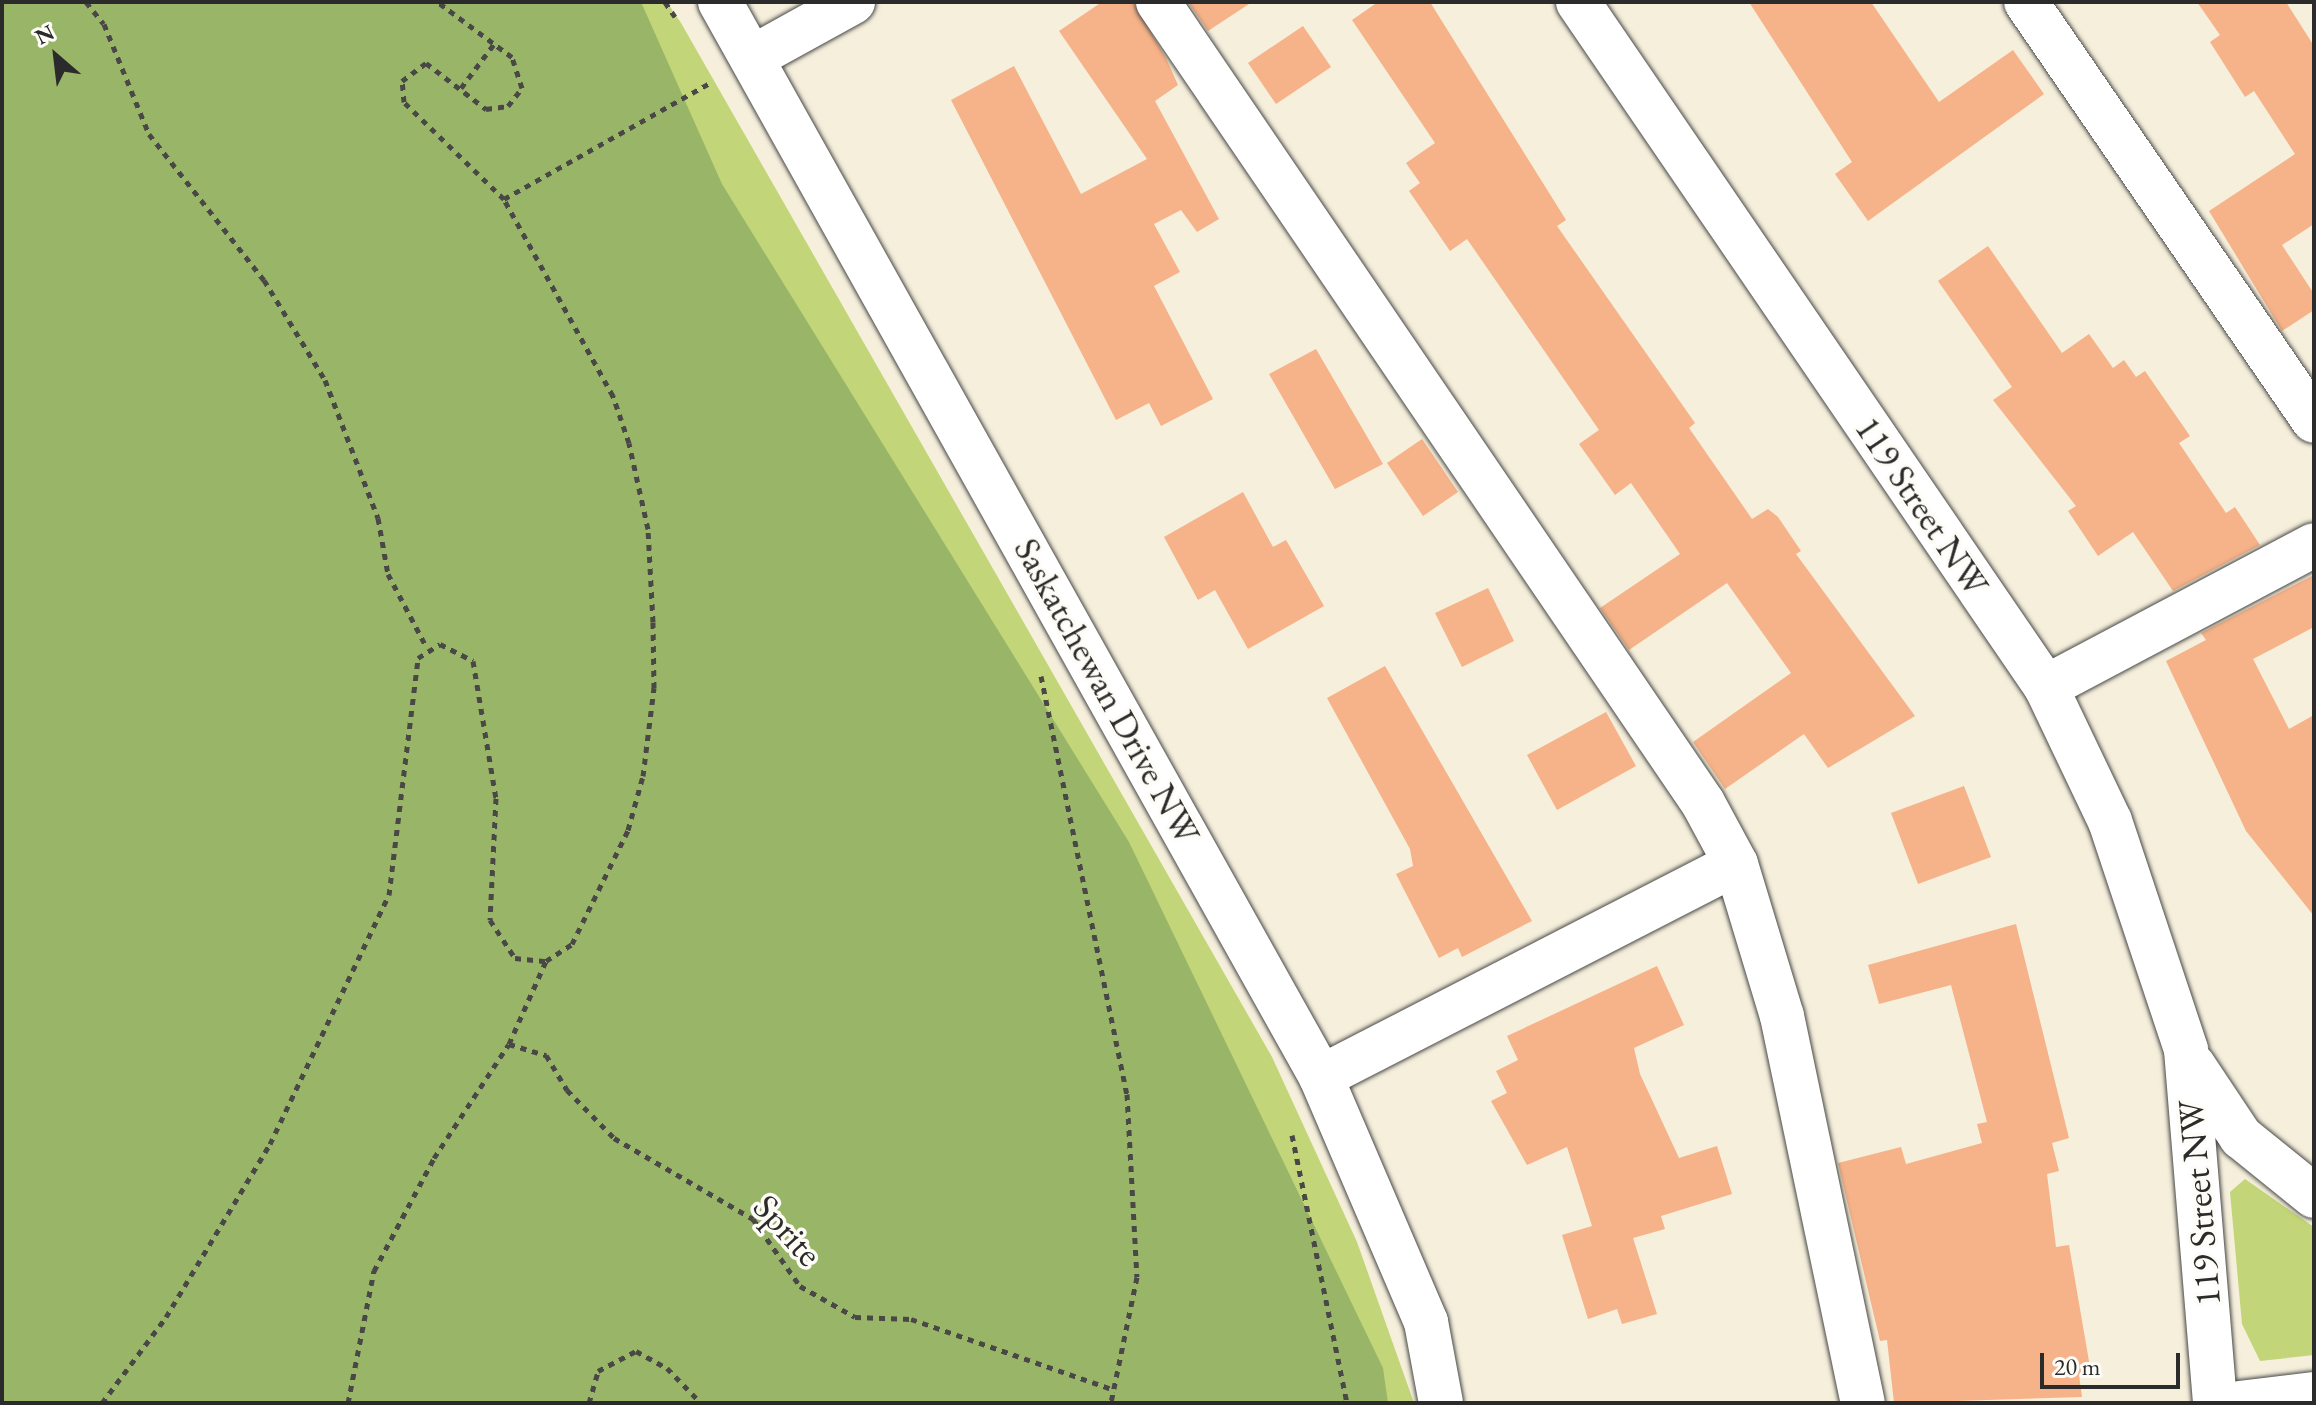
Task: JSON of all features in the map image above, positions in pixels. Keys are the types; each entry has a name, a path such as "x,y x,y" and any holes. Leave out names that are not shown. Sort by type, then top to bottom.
{"street":[{"name":"Saskatchewan Drive NW","path":"720,2 755,56 1321,1077 1426,1322 1441,1403"},
{"path":"755,56 853,2"},
{"path":"1158,2 1703,803 1736,864 1782,1016 1863,1403"},
{"name":"119 Street NW","path":"1578,2 2046,687 2116,835 2186,1050 2226,1120 2314,1196"},
{"path":"2026,2 2314,421"},
{"path":"2046,687 2314,545"},
{"path":"1321,1077 1736,864"},
{"name":"119 Street NW","path":"2186,1050 2215,1403"},
{"path":"2240,1403 2314,1394"}],"path":[{"path":"86,2 104,24 149,134 264,280 325,380 378,518 388,574 427,648"},
{"path":"348,1403 374,1271 434,1158 509,1044 546,961 572,944 628,830 654,688 648,529 617,408 504,199 401,92 408,72 426,63 486,109 517,99 519,66 438,2"},
{"path":"461,88 494,44"},
{"path":"504,199 671,106"},
{"path":"427,648 453,645 477,673 496,798 494,935 515,958 546,961"},
{"path":"102,1403 166,1317 270,1144 389,895 407,799 413,670 427,648"},
{"path":"1055,690 1039,663 1127,1094 1137,1277 1111,1403"},
{"name":"Sprite","path":"509,1044 546,1055 567,1090 614,1138 753,1219 800,1286 855,1317 911,1319 1115,1390"},
{"path":"1289,1127 1306,1180 1320,1294 1347,1403"},
{"path":"589,1403 598,1371 636,1351 667,1368 701,1403"}],"green space":[{"path":"2,2 641,2 722,184 1129,842 1383,1368 1388,1403 2,1403"},
{"path":"558,2 667,2 681,23 1272,1057 1357,1242 1414,1403 1077,1403"},
{"path":"2245,1179 2314,1227 2314,1355 2260,1361 2242,1324 2230,1192"}],"building":[{"path":"1102,2 1133,2 1166,58 1178,85 1155,101 1219,219 1197,232 1181,210 1154,224 1180,272 1154,286 1213,399 1161,426 1149,403 1116,420 951,100 1014,66 1081,194 1147,159 1059,31"},
{"path":"1188,2 1252,2 1208,31"},
{"path":"1378,2 1430,2 1566,220 1557,226 1695,423 1689,428 1752,519 1768,509 1778,517 1801,551 1796,554 1915,716 1828,768 1804,734 1725,789 1693,742 1791,673 1727,583 1629,650 1600,608 1680,554 1631,483 1615,495 1579,444 1599,430 1467,239 1450,251 1409,191 1420,183 1406,163 1435,143 1352,20"},
{"path":"1749,2 1871,2 1939,102 2013,50 2044,94 1868,221 1835,174 1852,162"},
{"path":"2197,2 2286,2 2314,46 2314,224 2282,245 2314,294 2314,310 2282,331 2209,211 2295,154 2254,91 2245,97 2210,42 2220,35"},
{"path":"1303,26 1331,67 1276,104 1248,63"},
{"path":"1988,246 2062,353 2089,334 2113,368 2124,360 2136,377 2145,371 2190,436 2179,443 2226,513 2235,507 2260,545 2173,591 2133,532 2098,556 2068,511 2076,506 1993,400 2012,387 1938,281"},
{"path":"1316,349 1383,464 1335,489 1269,374"},
{"path":"1422,439 1458,492 1423,516 1387,463"},
{"path":"1243,492 1273,547 1286,540 1324,606 1248,649 1215,590 1198,600 1164,537"},
{"path":"2314,575 2314,627 2253,659 2289,729 2314,715 2314,916 2246,831 2166,661 2206,640 2201,633"},
{"path":"1488,588 1514,641 1462,667 1435,613"},
{"path":"1385,666 1532,921 1462,957 1458,948 1439,958 1396,874 1413,866 1410,849 1327,698"},
{"path":"1606,712 1636,766 1557,810 1527,755"},
{"path":"1964,786 1991,857 1918,884 1891,813"},
{"path":"2016,924 2069,1138 2052,1143 2059,1171 2047,1174 2056,1247 2069,1245 2091,1373 2079,1375 2082,1397 1894,1403 1887,1340 1880,1341 1838,1163 1901,1147 1906,1164 1982,1143 1977,1124 1987,1122 1951,985 1879,1004 1868,965"},
{"path":"1657,966 1684,1025 1634,1048 1640,1074 1679,1158 1717,1146 1732,1194 1661,1216 1665,1229 1633,1238 1657,1314 1622,1324 1617,1309 1588,1319 1562,1235 1592,1226 1567,1147 1527,1165 1491,1101 1507,1093 1496,1071 1518,1060 1507,1036"}]}
